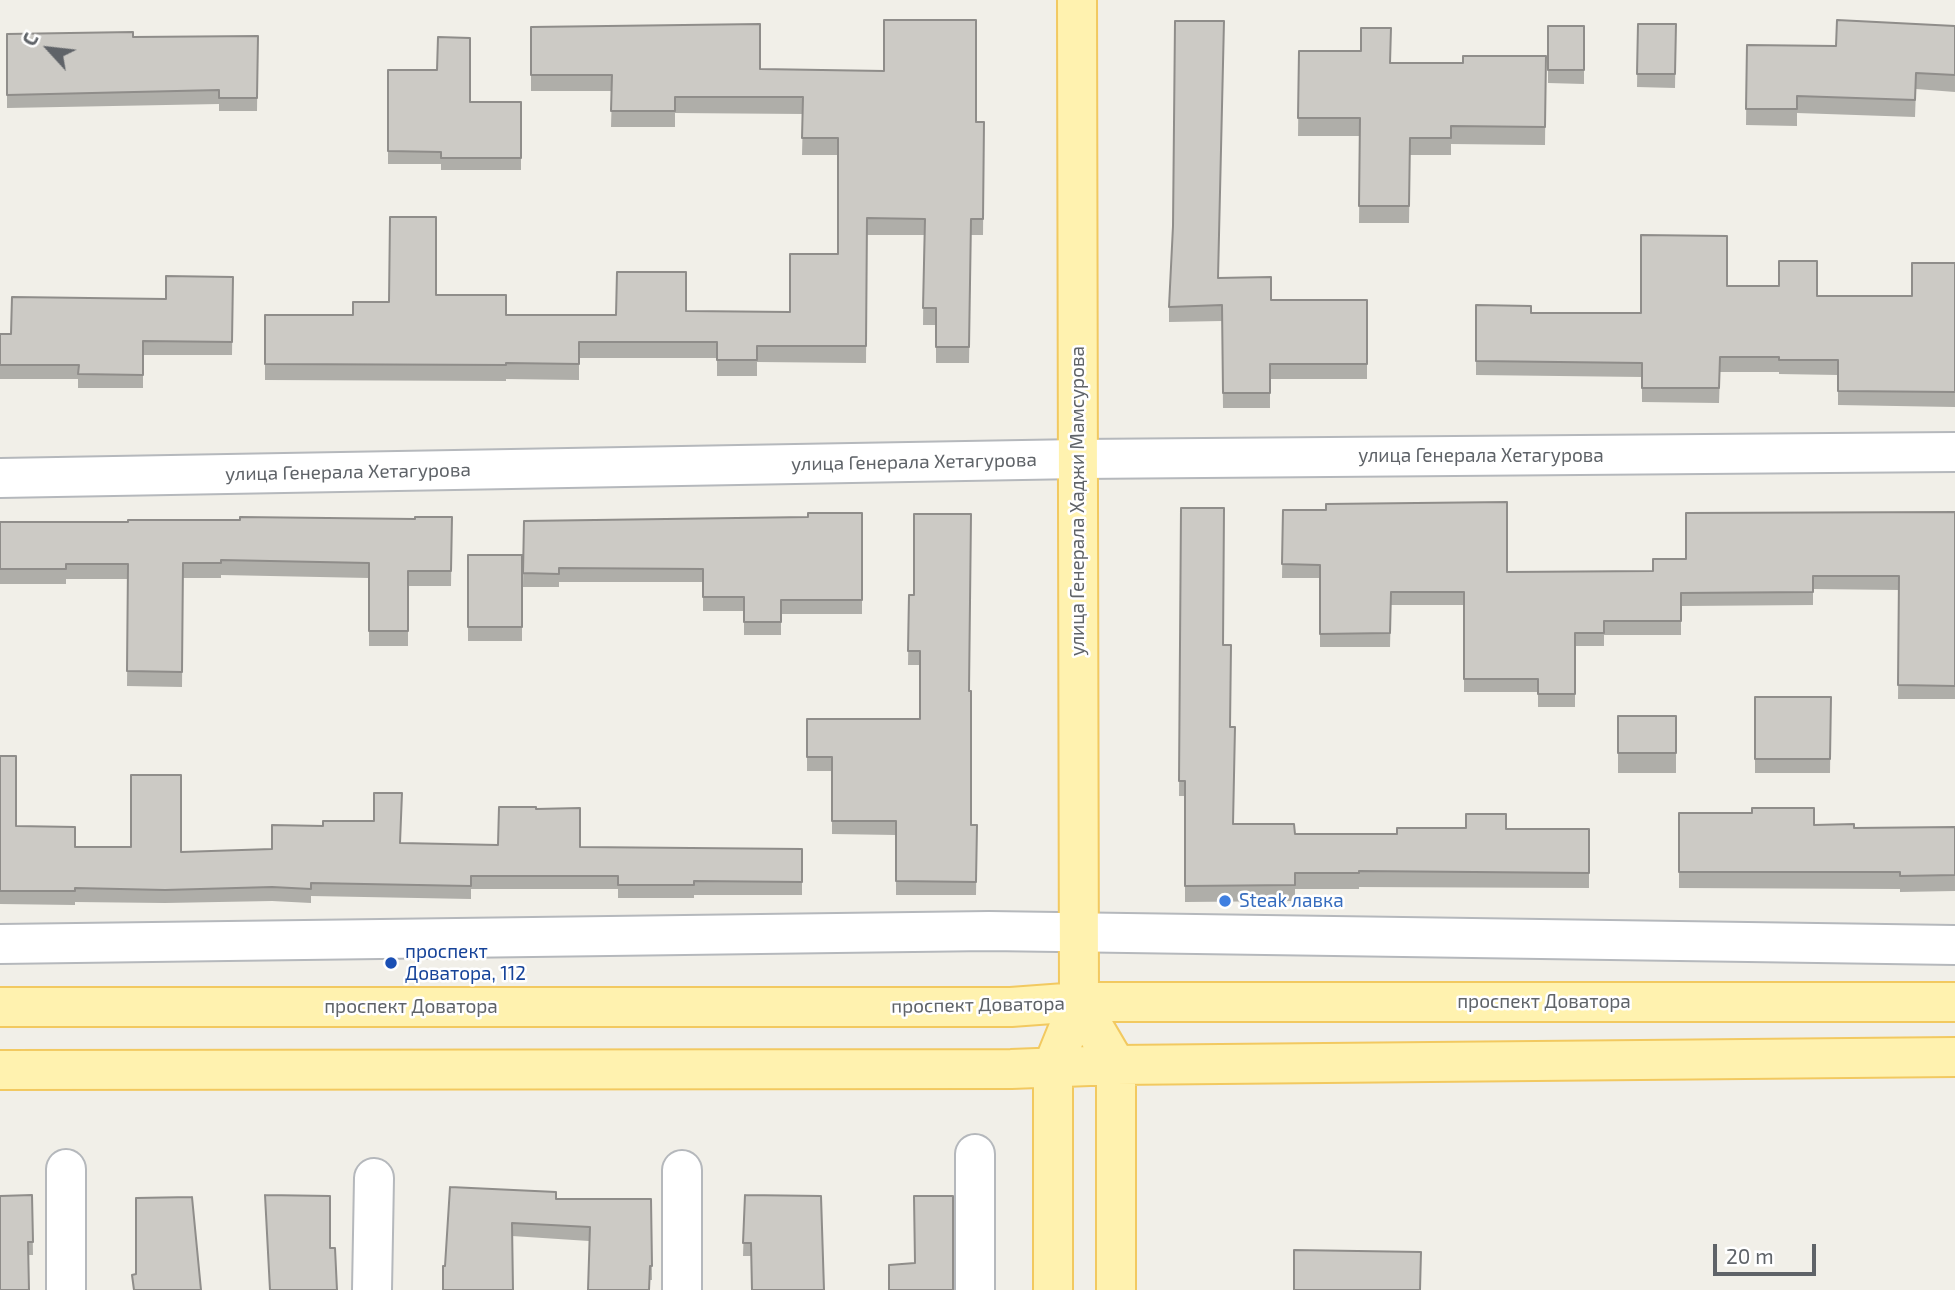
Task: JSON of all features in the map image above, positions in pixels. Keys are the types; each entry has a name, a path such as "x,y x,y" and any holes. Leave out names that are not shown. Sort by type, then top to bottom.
{"main road":[{"name":"улица Генерала Хаджи Мамсурова","path":"1053,1290 1053,1066 1079,1002 1077,0"},
{"name":"проспект Доватора","path":"0,1007 1011,1007 1079,1002 1955,1002"},
{"path":"1079,1002 1116,1065 1116,1290"},
{"path":"0,1070 1011,1069 1116,1065 1955,1057"}],"street":[{"name":"улица Генерала Хетагурова","path":"0,478 1079,459 1955,452"},
{"path":"0,944 1079,931 1955,946"},
{"path":"975,1154 975,1290"},
{"path":"66,1169 66,1290"},
{"path":"682,1170 682,1290"},
{"path":"372,1290 374,1178"}],"building":[{"path":"884,20 976,20 976,122 984,122 983,219 971,219 969,347 936,347 936,308 923,308 925,219 867,218 866,346 757,346 757,360 717,360 717,342 579,342 579,364 265,364 265,315 353,315 353,302 389,302 390,217 436,217 436,295 506,295 506,315 616,315 617,272 686,272 686,311 790,312 790,254 838,254 838,138 802,138 803,97 675,97 675,111 611,111 612,75 531,75 531,27 760,24 760,69 884,71"},
{"path":"1837,20 1955,26 1955,75 1916,73 1915,100 1797,96 1797,109 1746,109 1747,45 1836,46"},
{"path":"1175,21 1224,21 1218,278 1271,277 1271,300 1367,300 1367,364 1270,364 1270,393 1223,393 1222,305 1169,307 1173,226"},
{"path":"1638,24 1676,24 1675,74 1637,74"},
{"path":"1548,26 1584,26 1584,70 1548,70"},
{"path":"1361,28 1391,28 1390,63 1463,63 1463,56 1546,56 1545,127 1451,126 1451,138 1410,138 1409,206 1359,206 1360,118 1298,118 1299,51 1361,51"},
{"path":"133,32 133,37 258,36 257,98 219,98 219,90 7,95 7,34"},
{"path":"438,37 470,38 470,102 521,102 521,158 441,158 441,152 388,151 388,70 437,70"},
{"path":"1641,235 1727,236 1727,286 1779,286 1779,261 1817,261 1817,296 1912,296 1912,263 1955,263 1955,392 1838,391 1838,360 1720,357 1719,388 1642,388 1642,363 1476,361 1476,305 1531,306 1531,313 1641,313"},
{"path":"166,276 233,277 232,342 143,341 143,375 78,374 79,365 0,365 0,334 11,334 12,297 166,299"},
{"path":"1507,502 1507,572 1653,571 1653,559 1686,559 1686,513 1955,512 1955,686 1898,685 1899,576 1813,576 1813,592 1681,593 1681,621 1604,621 1604,633 1575,633 1575,694 1538,694 1538,679 1464,679 1464,592 1391,592 1390,633 1320,634 1320,565 1282,564 1283,510 1326,510 1326,504"},
{"path":"1181,508 1224,508 1223,645 1231,645 1230,727 1235,727 1233,824 1294,824 1295,834 1397,834 1397,828 1466,828 1466,814 1506,814 1506,829 1589,829 1589,873 1295,873 1295,885 1185,886 1185,781 1179,781"},
{"path":"808,513 862,513 862,600 781,600 781,622 744,622 744,597 703,597 703,569 559,568 559,574 523,573 524,521 808,517"},
{"path":"914,514 971,514 969,691 971,825 977,825 976,882 896,881 896,821 832,821 832,757 807,757 807,719 920,719 920,651 908,651 909,595 914,595"},
{"path":"240,517 452,517 451,571 408,571 408,631 369,631 369,563 221,560 221,563 183,563 182,672 127,671 128,564 66,564 66,569 0,569 0,522 240,520"},
{"path":"468,555 522,555 522,627 468,627"},
{"path":"1755,697 1831,697 1830,759 1755,759"},
{"path":"1618,716 1676,716 1676,753 1618,753"},
{"path":"0,756 16,756 16,826 75,827 75,847 131,847 131,775 181,775 181,852 272,849 272,825 323,826 323,821 374,821 374,793 402,793 400,843 498,845 499,807 580,808 580,847 802,849 802,882 694,881 694,885 618,885 618,876 471,876 471,886 311,883 311,889 75,888 75,891 0,891"},
{"path":"1752,808 1814,808 1814,825 1854,824 1854,828 1955,827 1955,875 1900,876 1900,872 1679,872 1679,813 1752,813"},
{"path":"450,1187 556,1192 556,1199 651,1199 652,1266 649,1290 588,1290 590,1227 512,1223 513,1290 443,1290"},
{"path":"32,1195 33,1242 28,1242 29,1290 0,1290 0,1196"},
{"path":"265,1195 330,1196 330,1248 335,1248 337,1290 270,1290"},
{"path":"745,1195 821,1196 824,1290 752,1290 751,1243 743,1243"},
{"path":"914,1196 953,1196 953,1290 889,1290 889,1265 915,1263"},
{"path":"192,1197 201,1290 134,1290 132,1275 136,1274 136,1198"},
{"path":"1294,1250 1421,1252 1420,1290 1294,1290"}],"place":[{"name":"Steak лавка","path":"1225,901"},
{"name":"проспект Доватора, 112","path":"391,963"}]}
